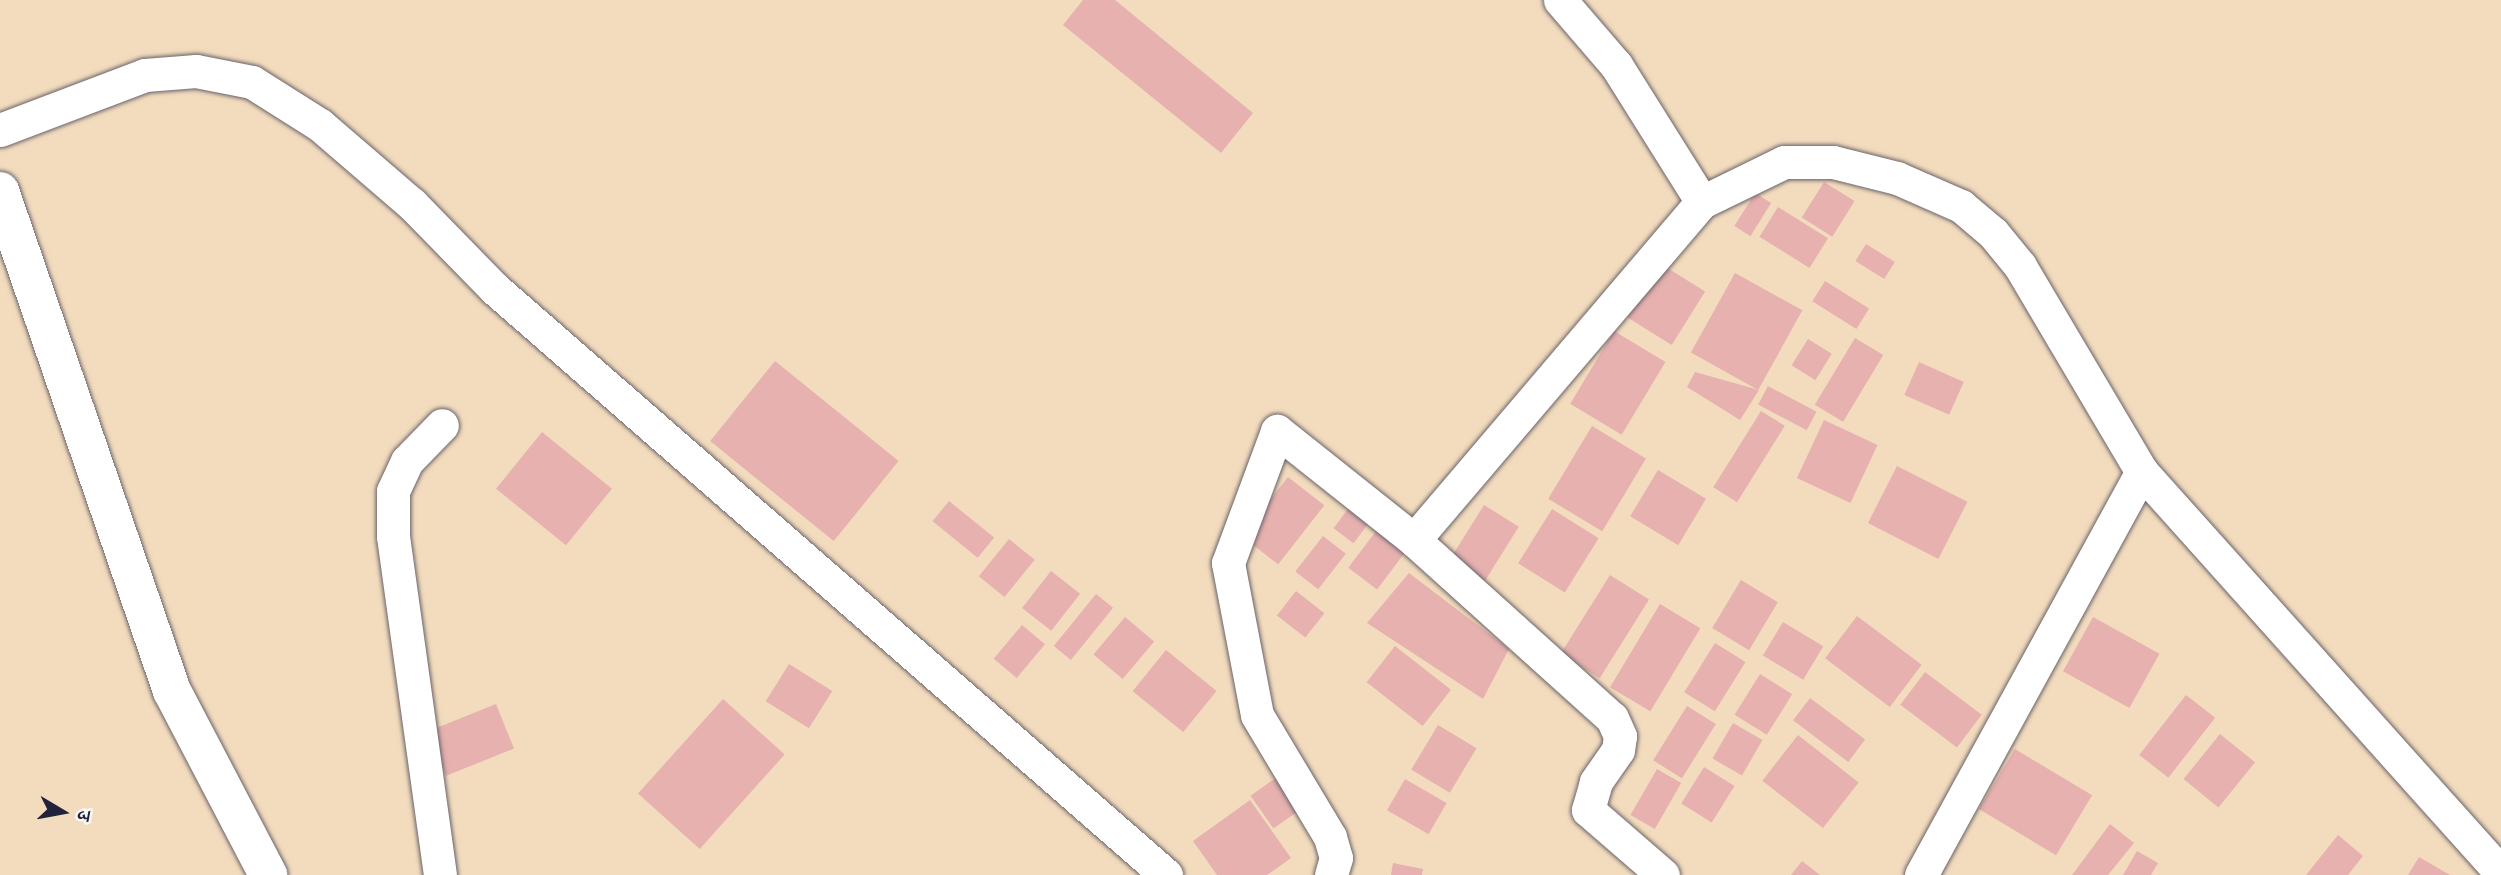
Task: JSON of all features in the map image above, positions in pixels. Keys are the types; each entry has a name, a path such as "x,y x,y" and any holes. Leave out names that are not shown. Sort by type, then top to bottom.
{"street":[{"path":"1560,0 1616,65 1702,202"},
{"path":"0,130 145,75 196,71 252,82 275,96 320,125 412,204 506,298 1166,875"},
{"path":"1413,540 1702,202 1784,162 1833,162 1897,178 1961,206 1993,233 2020,266 2142,472 2501,873"},
{"path":"0,191 172,691 268,875"},
{"path":"440,875 393,525 393,491 407,461 442,425"},
{"path":"1331,875 1336,859 1330,837 1257,715 1228,563 1277,431 1413,540 1612,718 1619,736 1618,750 1596,782 1588,810 1663,875"},
{"path":"1921,875 2142,472"}],"building":[{"path":"1083,0 1115,0 1253,113 1221,153 1063,25"},
{"path":"1824,182 1855,201 1832,237 1802,218"},
{"path":"1755,193 1771,203 1750,236 1734,226"},
{"path":"1778,207 1828,238 1809,268 1759,237"},
{"path":"1866,244 1895,262 1884,279 1855,261"},
{"path":"1661,264 1705,292 1672,345 1628,317"},
{"path":"1735,273 1802,310 1758,390 1691,353"},
{"path":"1825,281 1869,309 1856,329 1812,301"},
{"path":"1614,331 1665,362 1622,435 1570,404"},
{"path":"1855,338 1883,355 1843,422 1815,405"},
{"path":"1808,339 1832,354 1815,380 1792,365"},
{"path":"775,361 899,461 834,541 710,441"},
{"path":"1919,362 1964,382 1949,415 1904,395"},
{"path":"1695,372 1759,390 1740,420 1687,387"},
{"path":"1768,386 1817,412 1807,430 1758,405"},
{"path":"1761,411 1785,426 1737,502 1713,487"},
{"path":"1824,420 1877,445 1850,503 1797,478"},
{"path":"1592,426 1646,458 1602,531 1548,499"},
{"path":"542,432 612,489 566,545 496,489"},
{"path":"1897,466 1967,502 1938,559 1868,523"},
{"path":"1658,470 1706,499 1678,545 1630,516"},
{"path":"1288,477 1324,505 1278,564 1242,536"},
{"path":"949,501 994,538 978,558 933,521"},
{"path":"1351,505 1371,520 1354,543 1334,528"},
{"path":"1484,505 1519,527 1484,583 1449,561"},
{"path":"1552,509 1599,538 1565,592 1518,563"},
{"path":"1379,527 1408,549 1377,589 1348,568"},
{"path":"1323,536 1346,554 1318,589 1295,571"},
{"path":"1009,539 1035,560 1004,597 979,576"},
{"path":"1051,571 1080,594 1051,631 1022,608"},
{"path":"1409,573 1509,649 1483,699 1367,623"},
{"path":"1610,575 1649,599 1600,678 1561,654"},
{"path":"1741,580 1778,602 1749,650 1712,628"},
{"path":"1296,591 1324,613 1305,638 1277,615"},
{"path":"1096,594 1113,608 1071,660 1054,646"},
{"path":"1660,604 1700,628 1650,711 1610,687"},
{"path":"1857,616 1922,665 1890,707 1825,658"},
{"path":"1125,617 1154,641 1123,679 1094,655"},
{"path":"2093,617 2159,654 2129,708 2063,671"},
{"path":"1783,622 1823,646 1803,680 1763,655"},
{"path":"1022,625 1045,644 1017,678 994,659"},
{"path":"1715,643 1746,662 1715,711 1684,692"},
{"path":"1395,646 1451,690 1423,726 1367,682"},
{"path":"1166,650 1217,691 1183,732 1133,691"},
{"path":"789,664 832,691 809,728 766,701"},
{"path":"1925,672 1982,715 1957,747 1900,705"},
{"path":"1760,674 1792,694 1767,735 1735,715"},
{"path":"2186,695 2215,718 2168,778 2139,755"},
{"path":"1810,698 1865,740 1848,762 1793,720"},
{"path":"723,699 785,755 700,849 638,793"},
{"path":"496,704 514,749 446,776 428,731"},
{"path":"1687,706 1716,724 1682,778 1653,760"},
{"path":"1733,723 1762,740 1742,776 1712,759"},
{"path":"1438,725 1477,748 1450,793 1411,770"},
{"path":"2220,734 2255,762 2218,807 2183,779"},
{"path":"1798,735 1859,782 1823,828 1762,781"},
{"path":"2015,749 2092,795 2056,855 1979,809"},
{"path":"1704,767 1735,786 1712,823 1681,803"},
{"path":"1657,769 1681,783 1655,829 1630,815"},
{"path":"1280,775 1303,808 1273,828 1251,796"},
{"path":"1405,779 1447,803 1429,834 1387,810"},
{"path":"1250,800 1291,858 1267,875 1217,875 1193,841"},
{"path":"2110,824 2134,843 2108,875 2072,875"},
{"path":"2338,835 2363,856 2348,875 2306,875"},
{"path":"2137,851 2158,863 2151,875 2123,875"},
{"path":"2419,857 2450,875 2408,875"},
{"path":"1802,861 1820,875 1791,875"},
{"path":"1393,863 1423,869 1422,875 1391,875"}]}
